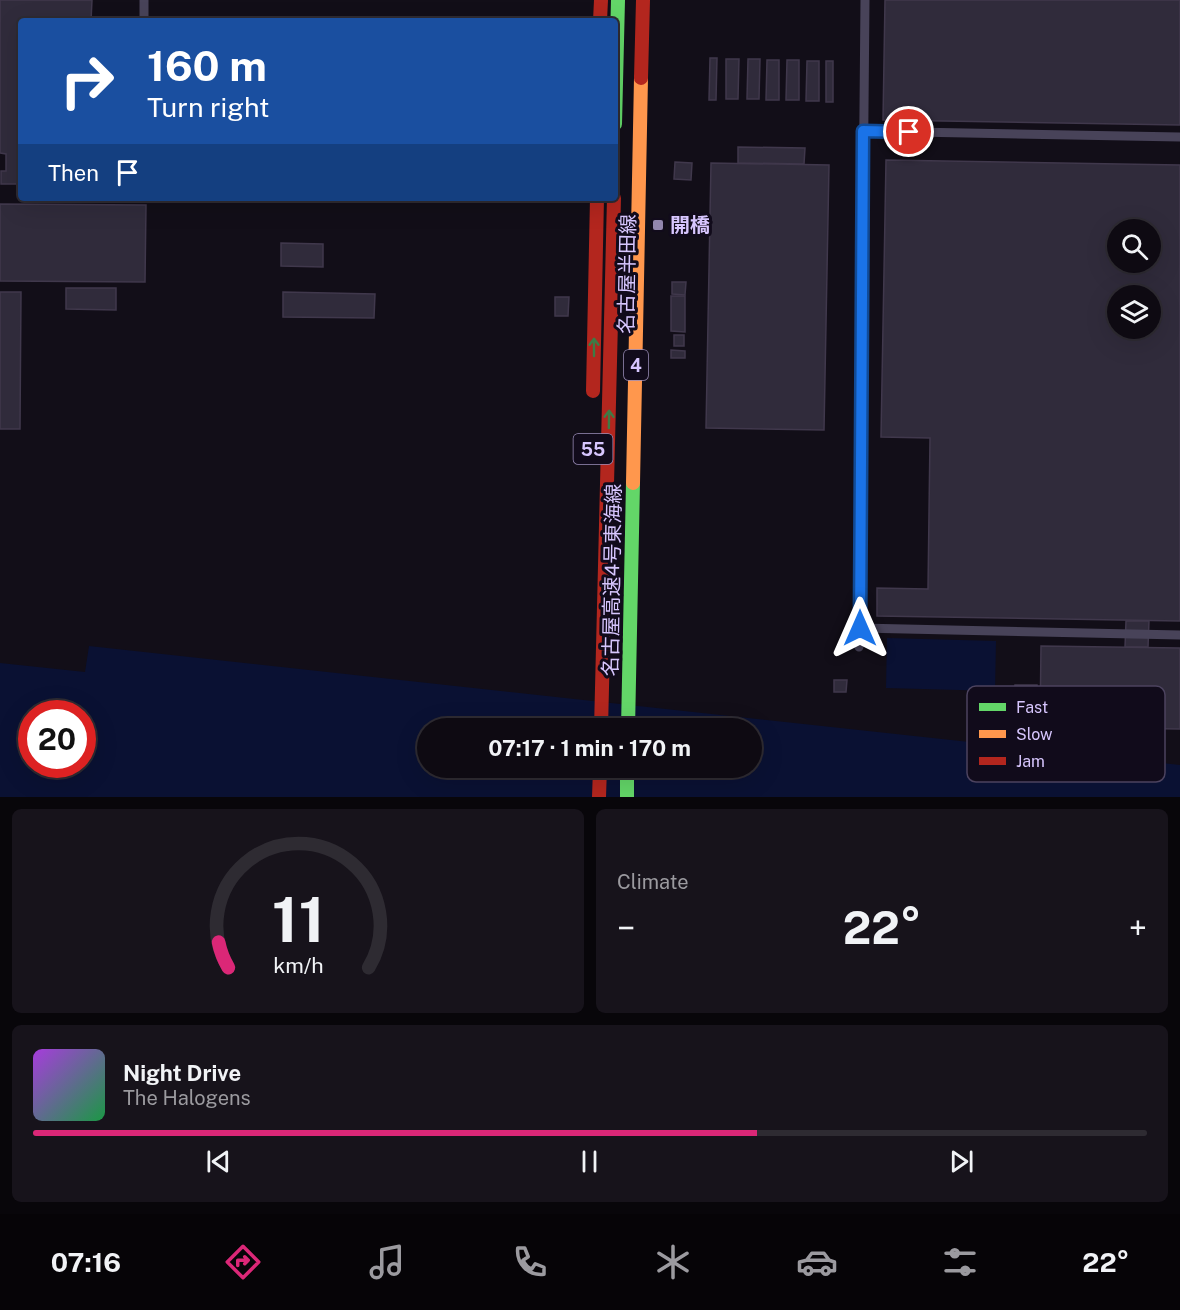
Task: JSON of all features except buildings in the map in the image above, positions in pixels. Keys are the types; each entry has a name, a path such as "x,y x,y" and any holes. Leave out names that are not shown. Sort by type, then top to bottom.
{"main road":[{"path":"600,18 601,0"},
{"path":"618,0 618,18"},
{"name":"名古屋高速4号東海線","path":"628,718 643,0"},
{"name":"名古屋半田線","path":"637,718 652,0"},
{"name":"名古屋半田線","path":"593,404 597,201"},
{"name":"名古屋高速4号東海線","path":"601,718 614,201"},
{"name":"55","path":"591,718 593,475"},
{"path":"589,797 590,778"},
{"path":"599,797 600,778"},
{"path":"627,778 627,797"},
{"path":"636,797 637,778"}],"lane":[{"path":"144,0 144,18"},
{"path":"860,647 865,0"},
{"path":"863,131 1180,138"},
{"path":"860,628 1180,635"}],"water":[{"path":"887,638 996,641 995,686 967,686 967,690 886,688"},
{"path":"89,646 749,718 417,718 417,778 762,778 762,719 967,742 967,782 1165,782 1165,763 1180,765 1180,797 0,797 0,663 85,672"}],"traffic: fast":[{"path":"618,0 618,18"},
{"path":"628,718 633,483"},
{"path":"627,778 627,797"}],"traffic: slow":[{"path":"633,483 641,78"}],"traffic: jam":[{"path":"600,18 601,0"},
{"path":"641,78 643,0"},
{"path":"593,391 597,201"},
{"path":"601,718 614,201"},
{"path":"599,797 600,778"}],"place":[{"name":"開橋","path":"658,225"}],"route":[{"path":"860,628 863,131 909,132"}]}
